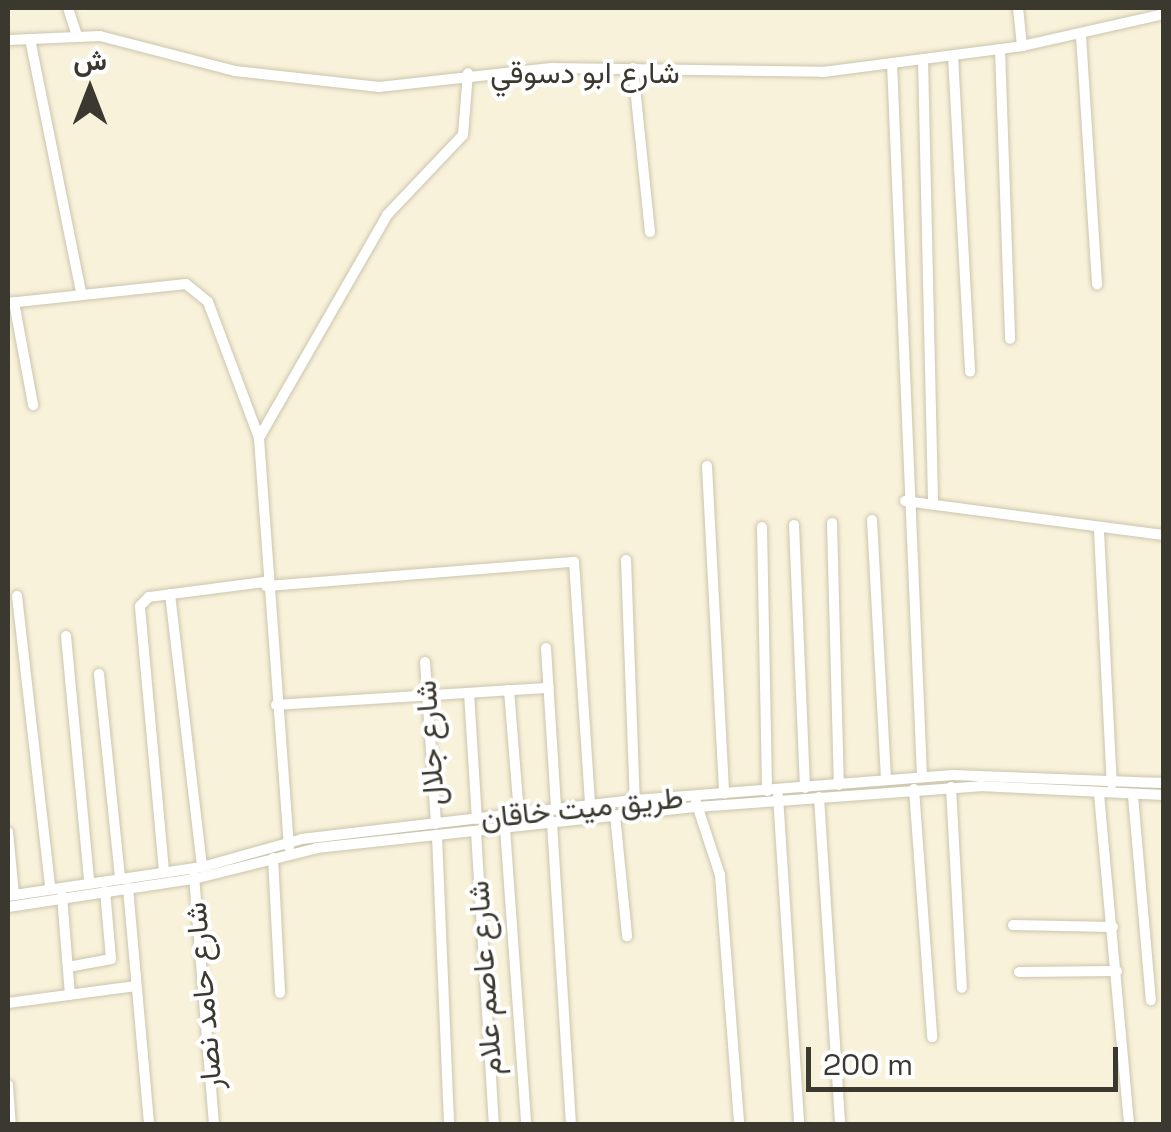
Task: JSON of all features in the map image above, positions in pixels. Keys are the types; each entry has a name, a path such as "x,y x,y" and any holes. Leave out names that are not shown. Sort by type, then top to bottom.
{"street":[{"path":"68,8 77,35"},
{"path":"1018,8 1022,46"},
{"name":"شارع ابو دسوقي","path":"8,40 77,35 286,80 378,87 468,73 632,68 776,76 1022,46 1081,36 1142,13 1164,14"},
{"path":"1081,36 1097,284"},
{"path":"30,38 81,293"},
{"path":"1000,49 1010,338"},
{"path":"953,56 970,372"},
{"path":"923,59 933,502"},
{"path":"892,63 905,500 922,778"},
{"path":"632,68 650,232"},
{"path":"259,438 376,231 464,135 468,73"},
{"path":"33,405 11,302 172,280 198,291 259,438 266,584 289,848"},
{"path":"706,466 724,794"},
{"path":"905,500 1099,532 1164,535"},
{"path":"872,520 886,780"},
{"path":"832,523 839,785"},
{"path":"794,525 804,788"},
{"path":"762,527 774,794 799,1124"},
{"path":"1099,532 1112,784"},
{"path":"626,560 634,800"},
{"path":"164,872 138,612 149,597 266,584 572,562 578,570 590,805"},
{"name":"شارع حامد نصار","path":"170,594 197,871 214,1124"},
{"path":"17,596 50,886"},
{"path":"66,636 89,881"},
{"path":"546,648 556,809"},
{"name":"شارع جلال","path":"425,662 449,1124"},
{"path":"99,674 120,877"},
{"path":"276,705 548,688"},
{"path":"509,690 519,814"},
{"path":"469,693 477,818"},
{"name":"طريق ميت خاقان","path":"8,907 128,888 289,848 436,830 477,818 634,800 696,801 922,778 1164,783"},
{"path":"951,788 962,988"},
{"name":"طريق ميت خاقان","path":"436,830 476,832 552,824 724,794 820,797 951,788 1164,795"},
{"path":"914,789 932,1037"},
{"path":"1098,794 1118,971 1129,1124"},
{"path":"1133,796 1152,1000"},
{"path":"820,797 840,1124"},
{"path":"696,801 720,874 739,1124"},
{"path":"616,815 627,936"},
{"path":"552,824 571,1124"},
{"path":"505,828 526,1124"},
{"path":"8,832 11,895"},
{"name":"شارع عاصم علام","path":"476,832 494,1124"},
{"name":"طريق ميت خاقان","path":"11,895 50,886 197,871 273,858 289,848"},
{"path":"273,858 280,993"},
{"path":"128,888 149,1124"},
{"path":"68,967 111,959 105,891"},
{"path":"62,896 70,995"},
{"path":"1014,925 1113,927"},
{"path":"1019,972 1118,971"},
{"path":"8,1003 136,986"},
{"path":"8,1085 11,1124"}]}
